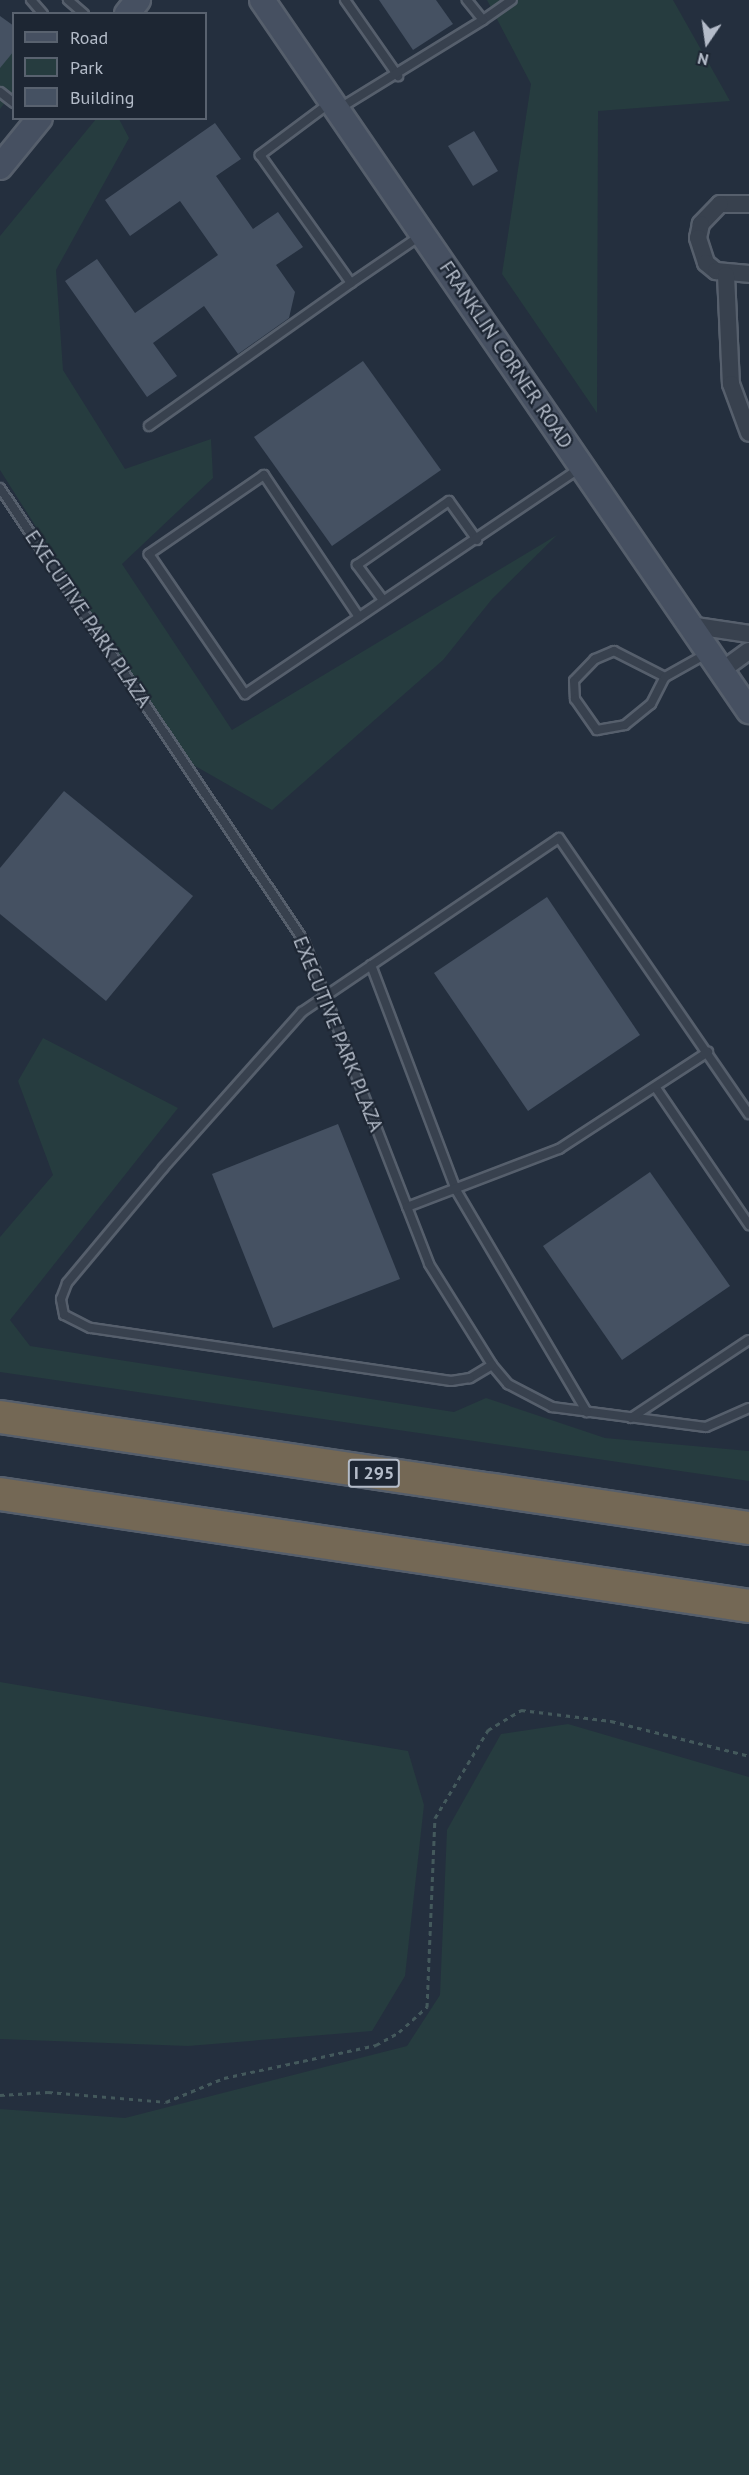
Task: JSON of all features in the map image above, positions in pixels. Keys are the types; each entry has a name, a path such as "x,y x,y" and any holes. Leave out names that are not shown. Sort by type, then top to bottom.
{"highway":[{"name":"I 295","path":"0,1417 749,1528"},
{"path":"0,1494 749,1606"}],"main road":[{"path":"129,12 138,0"},
{"name":"FRANKLIN CORNER ROAD","path":"262,0 749,711"},
{"path":"0,167 37,120"}],"street":[{"path":"749,204 720,204 701,224 700,251 706,263 726,275 749,274"},
{"path":"726,275 731,384 749,433"},
{"path":"689,625 749,634"},
{"path":"715,662 749,651"}],"lane":[{"path":"31,0 41,12"},
{"path":"68,0 82,12"},
{"path":"345,0 398,76"},
{"path":"467,0 483,20"},
{"path":"351,284 260,155 335,106 398,76 512,0"},
{"path":"148,426 423,234"},
{"path":"359,617 264,475 149,554 246,694 582,467"},
{"name":"EXECUTIVE PARK PLAZA","path":"0,488 304,941 429,1264 492,1365 530,1399 587,1412 706,1427 749,1408"},
{"path":"383,600 357,565 449,501 477,540"},
{"path":"665,677 651,704 625,725 605,731 597,730 575,699 574,681 595,659 614,651 665,677 715,662"},
{"path":"492,1365 470,1378 451,1381 90,1328 64,1315 61,1299 67,1283 302,1012 559,838 749,1114"},
{"path":"371,965 456,1190 587,1412"},
{"path":"407,1207 559,1149 708,1052"},
{"path":"656,1088 749,1225"},
{"path":"630,1418 749,1340"}],"path":[{"path":"0,2095 48,2092 166,2102 224,2078 376,2045 399,2032 427,2007 435,1818 488,1730 521,1710 611,1721 749,1756"}],"green space":[{"path":"487,0 673,0 730,101 598,111 597,413 502,274 531,84"},
{"path":"0,37 12,40 12,93 0,109"},
{"path":"95,120 120,120 129,138 56,270 63,370 125,469 211,439 213,478 122,564 232,730 557,535 492,599 443,660 272,810 183,759 0,470 0,236"},
{"path":"43,1038 178,1108 10,1320 30,1346 454,1412 486,1398 605,1438 749,1451 749,1481 0,1372 0,1237 53,1175 18,1081"},
{"path":"0,1682 408,1751 424,1805 405,1976 372,2031 188,2046 0,2039"},
{"path":"568,1724 749,1777 749,2475 0,2475 0,2109 125,2118 407,2046 440,1995 447,1830 501,1734"}],"building":[{"path":"379,0 436,0 453,24 413,50"},
{"path":"0,16 12,25 12,53 0,68"},
{"path":"215,123 241,159 216,176 253,229 278,212 303,247 276,265 295,292 289,318 238,354 204,306 153,343 177,376 147,397 65,281 97,259 135,313 218,255 180,201 130,236 105,200"},
{"path":"474,131 498,171 473,186 448,146"},
{"path":"363,361 441,470 332,546 254,437"},
{"path":"64,791 193,896 106,1001 0,914 0,868"},
{"path":"547,897 640,1035 528,1111 434,973"},
{"path":"338,1124 400,1279 273,1328 212,1174"},
{"path":"650,1172 730,1286 622,1360 543,1246"}]}
